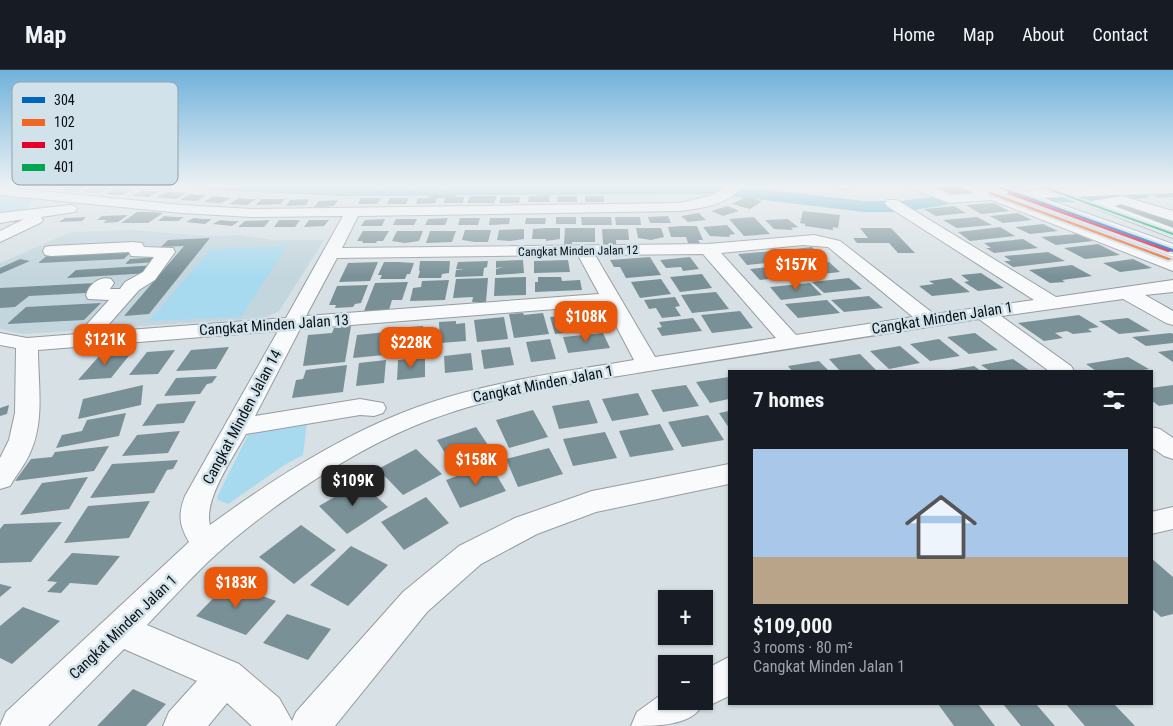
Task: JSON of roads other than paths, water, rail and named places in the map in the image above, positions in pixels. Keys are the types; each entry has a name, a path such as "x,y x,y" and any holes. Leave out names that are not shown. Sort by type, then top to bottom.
{"highway":[{"path":"1086,216 1173,251"},
{"path":"1093,216 1173,243"}],"street":[{"path":"0,218 17,216"},
{"path":"4,234 40,216"},
{"name":"Cangkat Minden Jalan 14","path":"206,545 197,532 193,520 193,511 199,496 330,253 346,216"},
{"path":"911,216 1051,302"},
{"path":"1054,216 1173,266"},
{"path":"1129,216 1173,232"},
{"name":"Cangkat Minden Jalan 12","path":"330,253 708,249 824,240 834,244 929,320"},
{"path":"51,251 136,247 137,252 167,252 149,276 135,283 85,339"},
{"path":"708,249 790,341"},
{"path":"584,251 648,365"},
{"path":"105,283 95,295 124,294"},
{"name":"Cangkat Minden Jalan 1","path":"20,726 206,545 246,514 306,474 359,442 421,414 477,396 648,365 982,312 1173,286"},
{"path":"1125,292 1173,319"},
{"name":"Cangkat Minden Jalan 13","path":"0,339 27,344 611,299"},
{"path":"982,312 1062,370"},
{"path":"0,480 17,452 25,424 28,400 27,344"},
{"path":"236,427 360,407 374,408"},
{"path":"1153,436 1173,450"},
{"path":"310,726 416,602 470,555 526,526 592,502 728,474"},
{"path":"1153,523 1173,518"},
{"path":"120,630 226,676 265,712 276,726"},
{"path":"713,684 728,675"},
{"path":"183,726 226,676"},
{"path":"651,726 673,710"}]}
